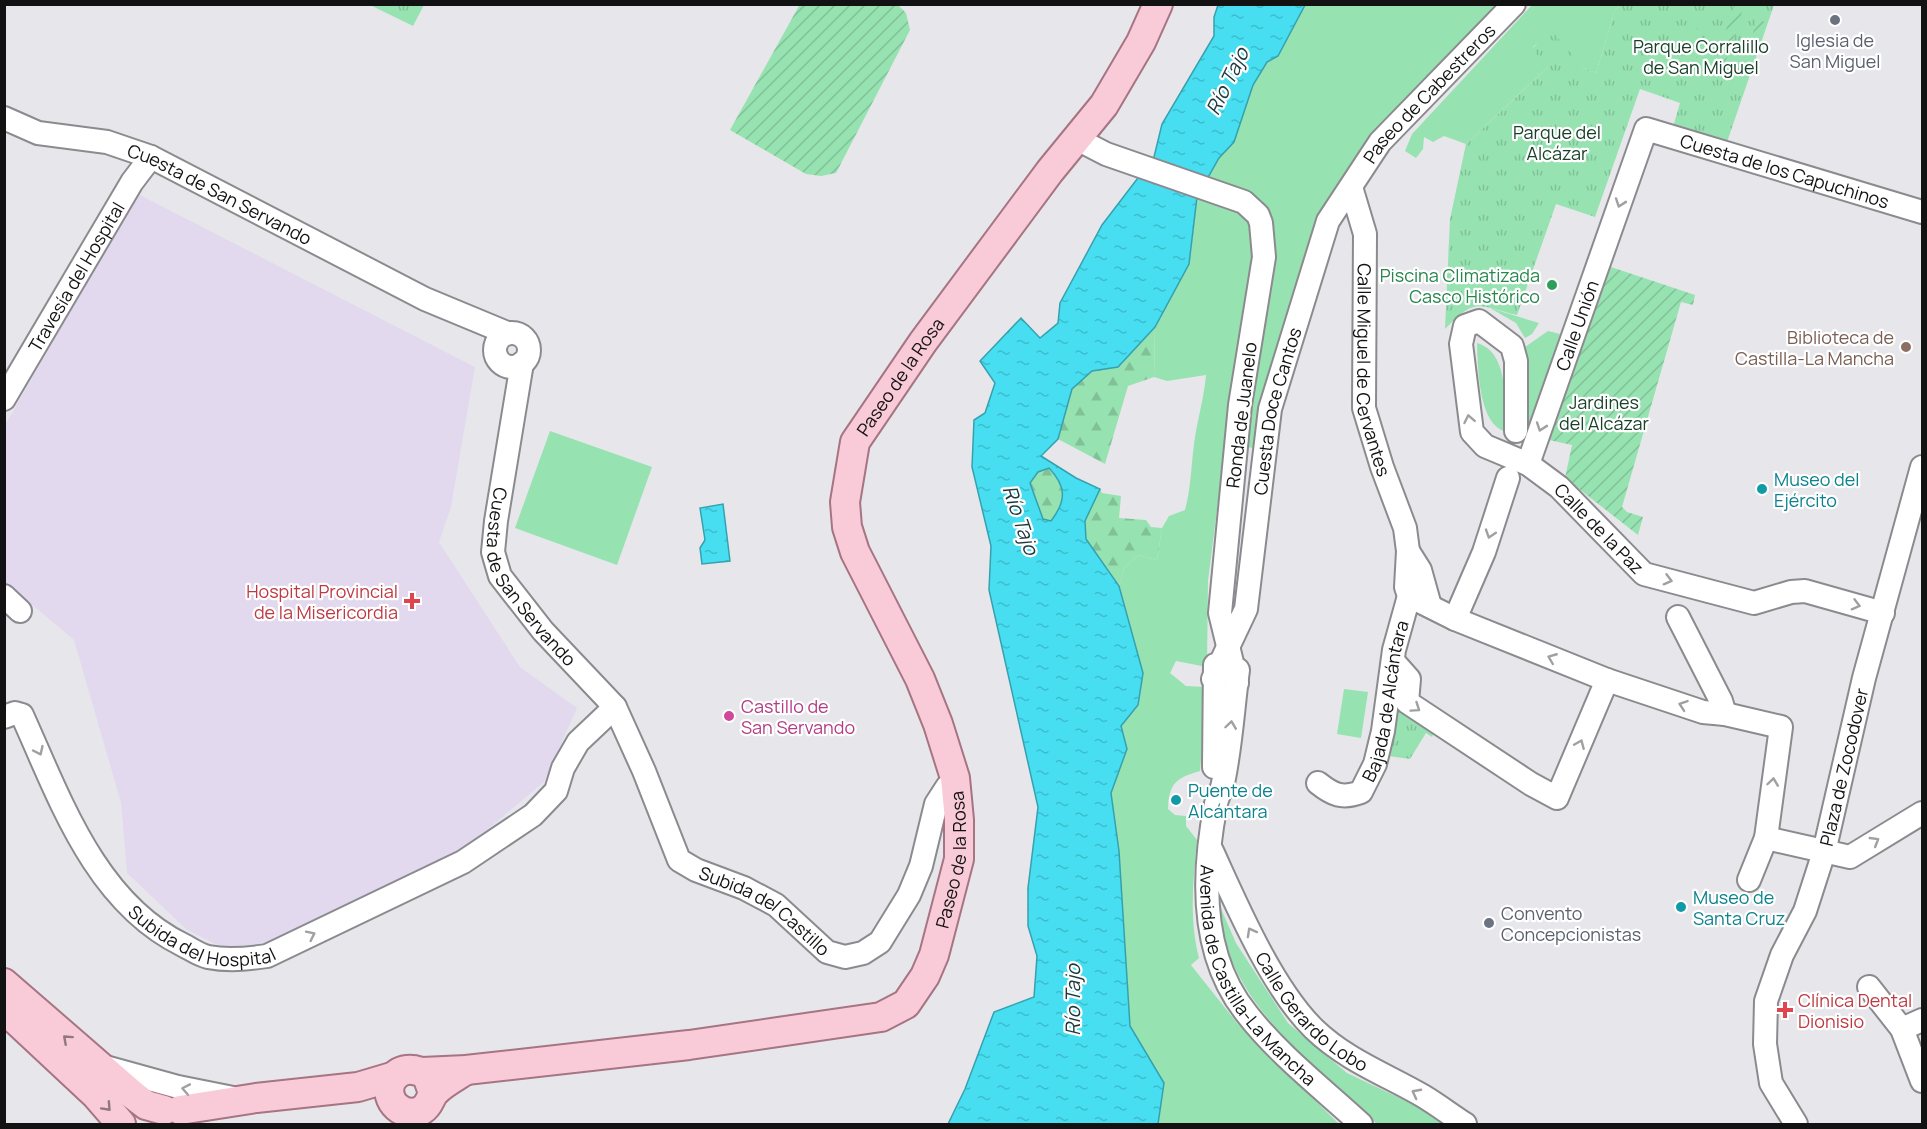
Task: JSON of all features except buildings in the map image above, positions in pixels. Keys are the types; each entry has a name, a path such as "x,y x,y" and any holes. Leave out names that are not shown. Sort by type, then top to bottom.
{"main road":[{"name":"Paseo de la Rosa","path":"4,983 94,1064 146,1105 172,1110 417,1080 466,1070 689,1045 881,1017 895,1012 916,991 934,955 959,859 959,820 956,786 943,737 920,679 855,552 847,527 845,502 848,472 855,442 870,417 1122,76 1158,4"},
{"path":"4,1009 96,1095 121,1125"},
{"name":"Paseo de la Rosa","path":"406,1114 426,1107 417,1080"},
{"path":"406,1114 389,1090 417,1080"},
{"path":"358,1087 406,1114"},
{"path":"228,1125 234,1114 249,1099"},
{"path":"139,1125 150,1116 172,1110 194,1114 207,1125"}],"street":[{"name":"Paseo de Cabestreros","path":"1351,187 1380,142 1514,4"},
{"name":"Cuesta de San Servando","path":"4,118 38,133 107,142 151,157 425,299"},
{"name":"Cuesta de los Capuchinos","path":"1646,129 1923,212"},
{"name":"Calle Unión","path":"1528,464 1646,129"},
{"name":"Ronda de Juanelo","path":"1077,139 1106,154 1235,198 1258,215 1263,232 1264,257 1240,405 1220,613 1237,683"},
{"name":"Travesía del Hospital","path":"4,399 132,182 151,157"},
{"name":"Calle Miguel de Cervantes","path":"1351,187 1365,234 1364,408 1382,467 1405,528 1408,551 1420,570 1413,587 1430,606 1455,619 1607,680 1702,712 1725,714 1780,727 1766,838"},
{"name":"Cuesta Doce Cantos","path":"1213,679 1246,609 1270,409 1328,221 1351,187"},
{"path":"425,299 478,320 507,352"},
{"path":"425,299 507,352"},
{"path":"1516,431 1516,361 1512,346 1479,321 1465,326 1461,344 1472,432 1485,446 1528,464"},
{"name":"Cuesta de San Servando","path":"507,352 514,403 493,552 500,576 543,631 615,707 623,730"},
{"name":"Calle de la Paz","path":"1528,464 1559,487 1644,574 1754,603 1791,592 1805,591 1883,613"},
{"name":"Plaza de Zocodover","path":"1922,815 1850,857 1824,852 1864,678 1923,467"},
{"path":"1455,619 1484,552 1508,478"},
{"name":"Bajada de Alcántara","path":"1318,783 1332,795 1348,797 1361,792 1375,764 1383,731 1393,661 1413,587"},
{"path":"1216,803 1223,784 1246,609"},
{"path":"1216,803 1213,679 1220,613"},
{"path":"1678,617 1721,701 1725,714"},
{"path":"1393,661 1409,679 1407,702 1531,784 1557,798 1607,680"},
{"path":"583,737 615,707"},
{"name":"Subida del Hospital","path":"4,717 15,713 22,715 102,877 131,909 164,936 206,956 238,960 267,956 462,862 493,842 533,815 556,791 569,755 583,737"},
{"path":"583,737 623,730"},
{"name":"Subida del Castillo","path":"623,730 644,771 679,860 696,870 744,888 776,905 827,952 845,957 863,953 880,942 909,895 921,866 941,794 947,787 956,786"},
{"name":"Avenida de Castilla-La Mancha","path":"1216,803 1207,906 1218,961 1234,994 1264,1032 1361,1125"},
{"path":"1749,880 1766,838 1824,852 1805,911 1770,985 1764,1025 1771,1083 1796,1125"},
{"name":"Calle Gerardo Lobo","path":"1211,850 1240,914 1292,1006 1316,1031 1346,1054 1423,1096 1465,1125"},
{"path":"1869,987 1902,1029 1923,1081"},
{"path":"1902,1029 1923,1020"},
{"name":"Paseo de la Rosa","path":"94,1064 178,1087 249,1099"}],"shaded area":[{"path":"138,194 475,367 451,507 439,542 520,667 577,708 544,782 449,862 256,950 219,946 187,930 127,873 121,803 74,640 5,582 5,425"}],"green space":[{"path":"424,4 413,26 370,5"},
{"path":"800,4 898,5 906,13 910,30 836,173 821,176 806,174 730,130"},
{"path":"1305,5 1501,5 1370,140 1256,448 1225,446 1208,581 1207,667 1176,661 1170,673 1186,686 1207,687 1200,771 1176,782 1170,793 1168,809 1175,815 1186,816 1186,826 1197,840 1193,914 1199,958 1191,965 1237,1023 1339,1124 1158,1124 1164,1083 1130,1026 1119,851 1111,793 1127,749 1120,726 1138,705 1143,673 1119,586 1124,568 1138,555 1157,560 1162,528 1169,516 1185,510 1195,435 1205,384 1206,375 1167,381 1154,377 1155,327 1189,264 1197,198 1219,158 1234,142 1253,85 1267,62 1278,56"},
{"path":"1532,5 1621,5 1615,10 1596,73 1584,68 1549,33 1533,47 1549,66 1466,144 1444,136 1433,142 1424,137 1423,149 1416,158 1405,151 1412,134"},
{"name":"Parque del Alcázar","path":"1621,5 1774,5 1726,145 1673,127 1680,103 1640,89 1595,217 1556,204 1517,315 1477,306 1464,312 1445,329 1450,219 1466,144 1548,67 1532,49 1550,29 1584,68 1596,73 1615,10"},
{"path":"1734,5 1744,6 1724,67 1715,64"},
{"path":"1757,20 1766,22 1754,57 1746,55"},
{"path":"1697,28 1705,31 1697,58 1689,55"},
{"name":"Jardines del Alcázar","path":"1611,267 1695,295 1693,305 1681,302 1622,507 1627,512 1643,517 1638,535 1565,478 1572,445 1549,440"},
{"path":"1490,308 1539,323 1532,334 1525,338 1516,323"},
{"path":"1155,327 1154,377 1128,386 1105,464 1058,439 1072,389 1092,370 1118,367"},
{"path":"1548,331 1560,334 1529,427 1523,430 1527,406 1525,347"},
{"path":"1477,343 1488,348 1500,368 1505,394 1504,431 1495,426 1484,405 1479,379"},
{"path":"550,431 652,467 617,565 515,528"},
{"path":"1049,468 1059,481 1062,493 1059,506 1051,521 1043,519 1030,483 1038,472"},
{"path":"1100,489 1102,493 1121,496 1119,518 1146,520 1151,527 1162,528 1157,560 1138,555 1124,568 1119,586 1086,539 1085,521"},
{"path":"1344,689 1368,692 1361,738 1337,734"},
{"path":"1397,707 1434,732 1432,737 1426,733 1410,759 1388,756"},
{"path":"1218,895 1222,911 1236,943 1288,1023 1347,1073 1425,1110 1445,1124 1377,1124 1297,1051 1250,995 1233,964 1222,931"}],"water":[{"name":"Río Tajo","path":"1218,5 1305,5 1278,56 1267,62 1253,85 1234,142 1219,158 1197,197 1189,264 1155,327 1118,367 1092,371 1072,389 1058,439 1041,456 1076,478 1100,489 1085,521 1086,539 1119,586 1143,673 1138,705 1121,726 1127,749 1111,793 1119,851 1130,1026 1164,1083 1158,1124 948,1124 965,1089 994,1012 1034,997 1037,956 1028,926 1028,888 1038,807 989,590 991,546 972,467 974,420 985,413 995,383 980,361 1021,318 1040,338 1058,323 1060,303 1102,225 1154,157 1162,124 1214,36 1214,17","holes":["1049,468 1061,487 1062,500 1051,521 1043,519 1030,483 1038,472"]},
{"path":"723,504 730,561 702,564 700,548 705,540 700,508"}],"place":[{"name":"Iglesia de San Miguel","path":"1835,20"},
{"name":"Piscina Climatizada Casco Histórico","path":"1552,285"},
{"name":"Biblioteca de Castilla-La Mancha","path":"1906,347"},
{"name":"Museo del Ejército","path":"1762,489"},
{"name":"Hospital Provincial de la Misericordia","path":"412,601"},
{"name":"Castillo de San Servando","path":"729,716"},
{"name":"Puente de Alcántara","path":"1176,800"},
{"name":"Museo de Santa Cruz","path":"1681,907"},
{"name":"Convento Concepcionistas","path":"1489,923"},
{"name":"Clínica Dental Dionisio","path":"1785,1010"}],"park label":[{"name":"Parque Corralillo de San Miguel","path":"1701,56"}]}
